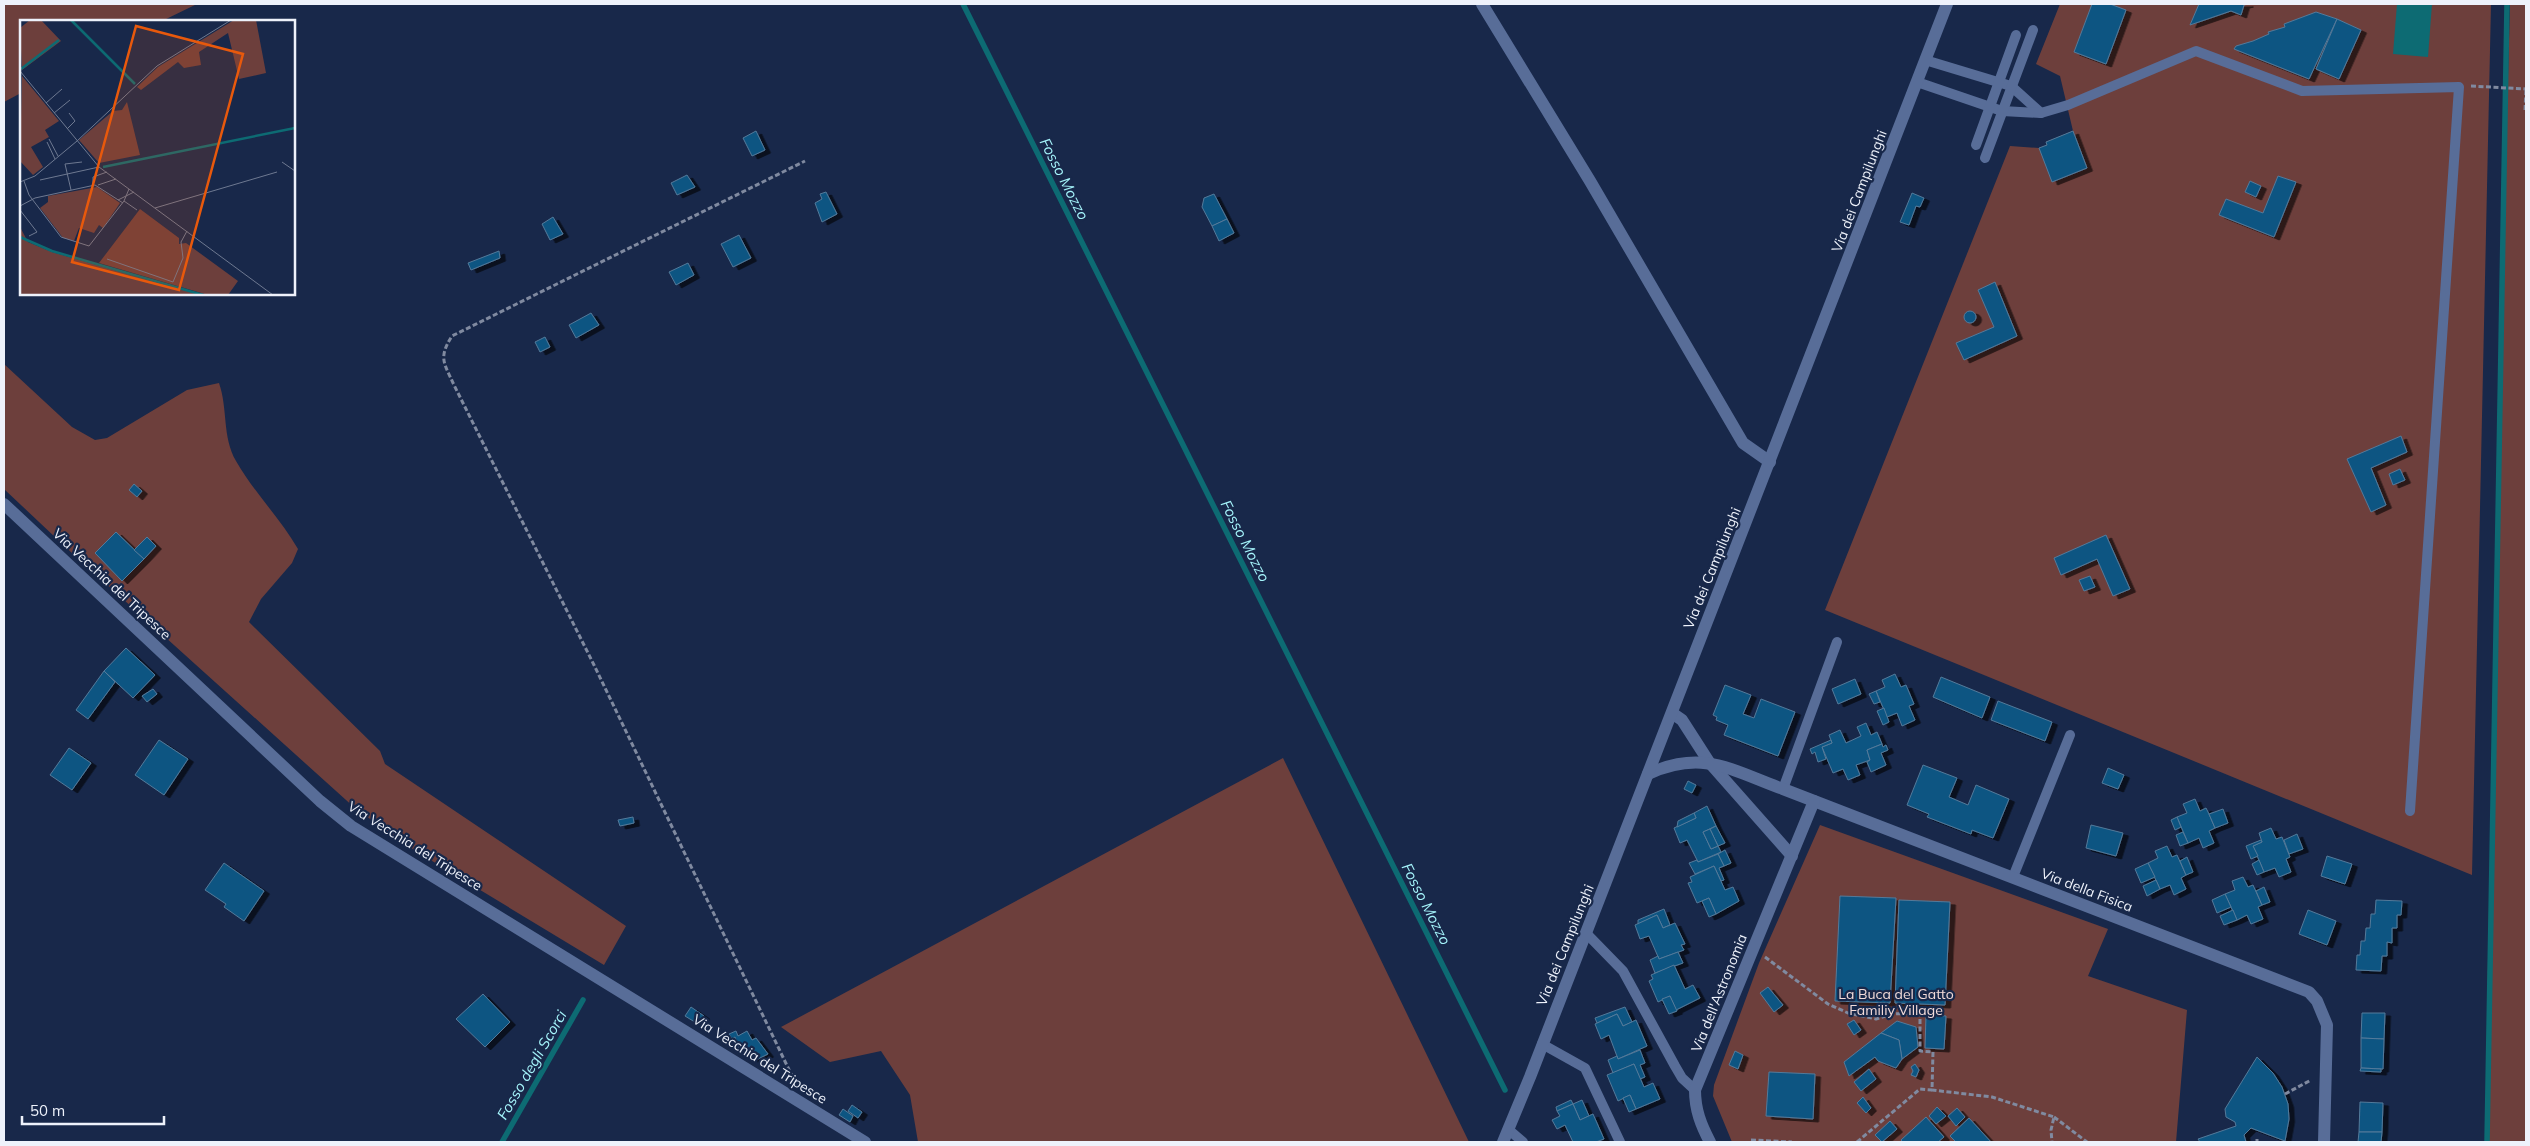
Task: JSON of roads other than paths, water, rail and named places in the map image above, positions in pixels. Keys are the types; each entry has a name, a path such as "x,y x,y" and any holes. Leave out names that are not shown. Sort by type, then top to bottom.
{"street":[{"path":"1482,4 1595,190 1743,443 1770,462"},
{"name":"Via dei Campilunghi","path":"1503,1142 1770,462 1947,4"},
{"name":"Via Vecchia del Tripesce","path":"4,504 320,801 351,826 865,1142"},
{"path":"1672,713 1682,720 1709,762 1792,856"},
{"name":"Via della Fisica","path":"1648,774 1684,762 1709,762 2309,992 2317,1001 2327,1024 2324,1142"},
{"name":"Via dell'Astronomia","path":"1708,1142 1697,1114 1695,1090 1814,801"}],"lane":[{"path":"1985,158 2033,30"},
{"path":"1976,145 2016,35"},
{"path":"1917,82 2002,111 2040,113 2068,105 2196,51 2302,91 2459,87 2410,811"},
{"path":"1925,60 2011,86 2040,113"},
{"path":"1783,789 1837,642"},
{"path":"2013,877 2070,735"},
{"path":"1586,933 1623,971 1682,1078 1695,1090"},
{"path":"1542,1044 1585,1068 1620,1142"},
{"path":"1509,1130 1523,1142"}],"waterway":[{"name":"Fosso Mozzo","path":"963,4 1505,1090"},
{"path":"2487,1142 2507,4"},
{"name":"Fosso degli Scorci","path":"502,1142 583,1000"}],"park label":[{"name":"La Buca del Gatto Familiy Village","path":"1896,1002"}]}
